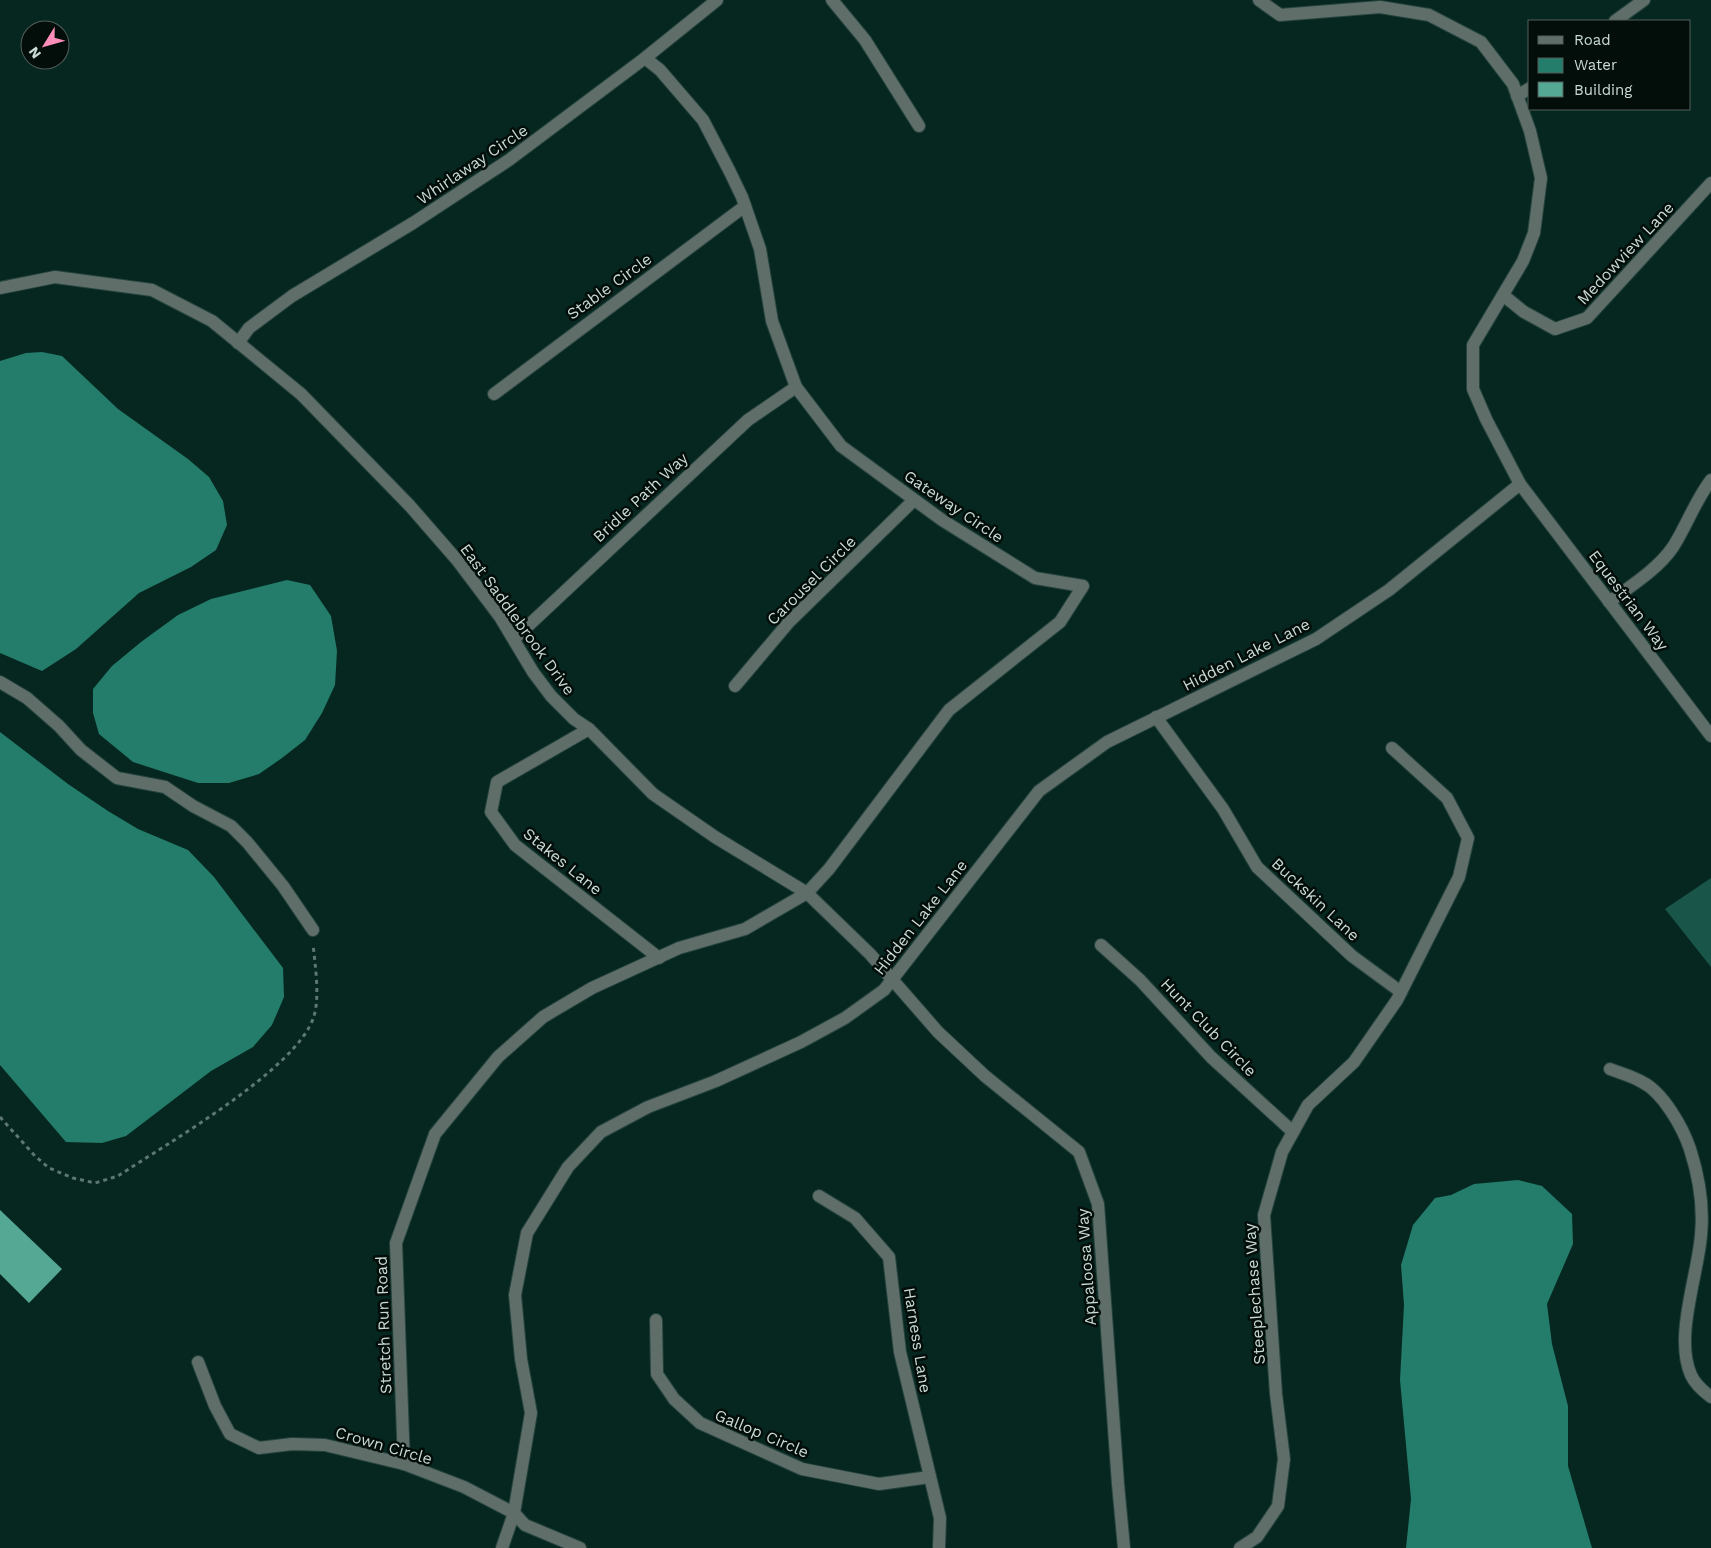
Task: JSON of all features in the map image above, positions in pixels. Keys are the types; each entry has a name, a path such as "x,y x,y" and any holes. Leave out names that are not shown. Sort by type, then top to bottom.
{"street":[{"name":"Whirlaway Circle","path":"238,343 249,328 292,296 406,228 509,160 645,58 717,0"},
{"path":"832,0 865,40 919,126"},
{"name":"Equestrian Way","path":"1259,0 1280,15 1385,4 1429,15 1482,42 1513,84 1530,131 1541,178 1534,233 1523,261 1473,345 1473,389 1486,419 1520,484 1711,736"},
{"path":"1616,20 1644,0"},
{"name":"Gateway Circle","path":"645,58 660,70 703,120 745,206 760,249 772,321 796,387 841,446 914,500 1035,578 1083,586 1060,622 949,710 829,869 807,893"},
{"path":"1517,96 1528,89"},
{"name":"Medowview Lane","path":"1503,296 1524,312 1555,328 1587,318 1711,183"},
{"name":"Stable Circle","path":"494,394 745,206"},
{"name":"East Saddlebrook Drive","path":"0,288 56,277 152,290 212,321 301,394 372,465 457,560 514,639 533,672 551,696 574,719 590,729 653,794 715,837 807,893 893,978"},
{"name":"Bridle Path Way","path":"514,639 741,427 796,387"},
{"path":"1610,602 1647,573 1672,548 1701,493 1711,480"},
{"name":"Hidden Lake Lane","path":"502,1548 514,1513 531,1413 521,1359 515,1295 527,1233 568,1167 601,1132 648,1107 716,1081 801,1042 845,1018 884,990 1039,791 1107,742 1316,638 1389,590 1520,484"},
{"name":"Carousel Circle","path":"735,686 789,622 914,500"},
{"path":"0,682 27,698 59,726 82,750 117,778 165,787 192,806 231,826 247,842 283,886 312,930"},
{"name":"Buckskin Lane","path":"1156,717 1223,809 1257,867 1352,956 1401,992"},
{"name":"Stakes Lane","path":"590,729 497,782 491,812 515,846 659,958"},
{"name":"Steeplechase Way","path":"1240,1548 1257,1537 1278,1506 1284,1459 1276,1394 1264,1215 1282,1152 1308,1105 1354,1062 1401,992 1459,877 1468,838 1447,798 1392,748"},
{"name":"Stretch Run Road","path":"404,1464 396,1244 435,1134 498,1058 544,1018 592,988 679,948 745,929 807,893"},
{"name":"Hunt Club Circle","path":"1102,945 1140,980 1211,1057 1293,1132"},
{"name":"Appaloosa Way","path":"893,978 938,1032 984,1076 1079,1152 1098,1204 1124,1548"},
{"path":"1610,1069 1644,1082 1661,1099 1683,1130 1697,1172 1702,1200 1702,1233 1687,1321 1685,1353 1691,1375 1701,1389 1711,1397"},
{"name":"Harness Lane","path":"819,1196 855,1218 889,1257 900,1352 940,1518 939,1548"},
{"name":"Gallop Circle","path":"656,1320 657,1374 674,1400 700,1423 802,1469 879,1484 930,1477"},
{"name":"Crown Circle","path":"198,1362 215,1406 230,1434 259,1448 292,1444 325,1445 404,1464 464,1487 514,1513"},
{"path":"514,1513 525,1526 580,1548"}],"path":[{"path":"0,1117 35,1156 49,1168 73,1178 95,1183 118,1176 243,1093 294,1049 314,1016 316,974 312,930"}],"shaded area":[{"path":"1711,878 1711,967 1665,909"}],"water":[{"path":"42,352 62,356 118,409 188,459 209,477 223,501 227,525 216,550 191,567 139,593 76,649 42,671 0,653 0,361 26,353"},
{"path":"287,580 310,585 331,616 337,651 335,685 322,713 305,740 259,774 229,783 198,783 133,762 99,734 93,713 93,689 112,666 141,642 178,615 211,599"},
{"path":"0,732 68,784 108,811 138,829 188,850 214,877 283,968 284,997 272,1025 253,1047 211,1071 126,1136 102,1143 66,1142 0,1065"},
{"path":"1518,1180 1542,1186 1572,1214 1573,1244 1547,1304 1552,1344 1568,1406 1568,1466 1592,1548 1406,1548 1411,1499 1400,1380 1404,1305 1401,1265 1413,1225 1435,1198 1451,1195 1474,1184"}],"building":[{"path":"0,1210 62,1269 29,1303 0,1274"}]}
